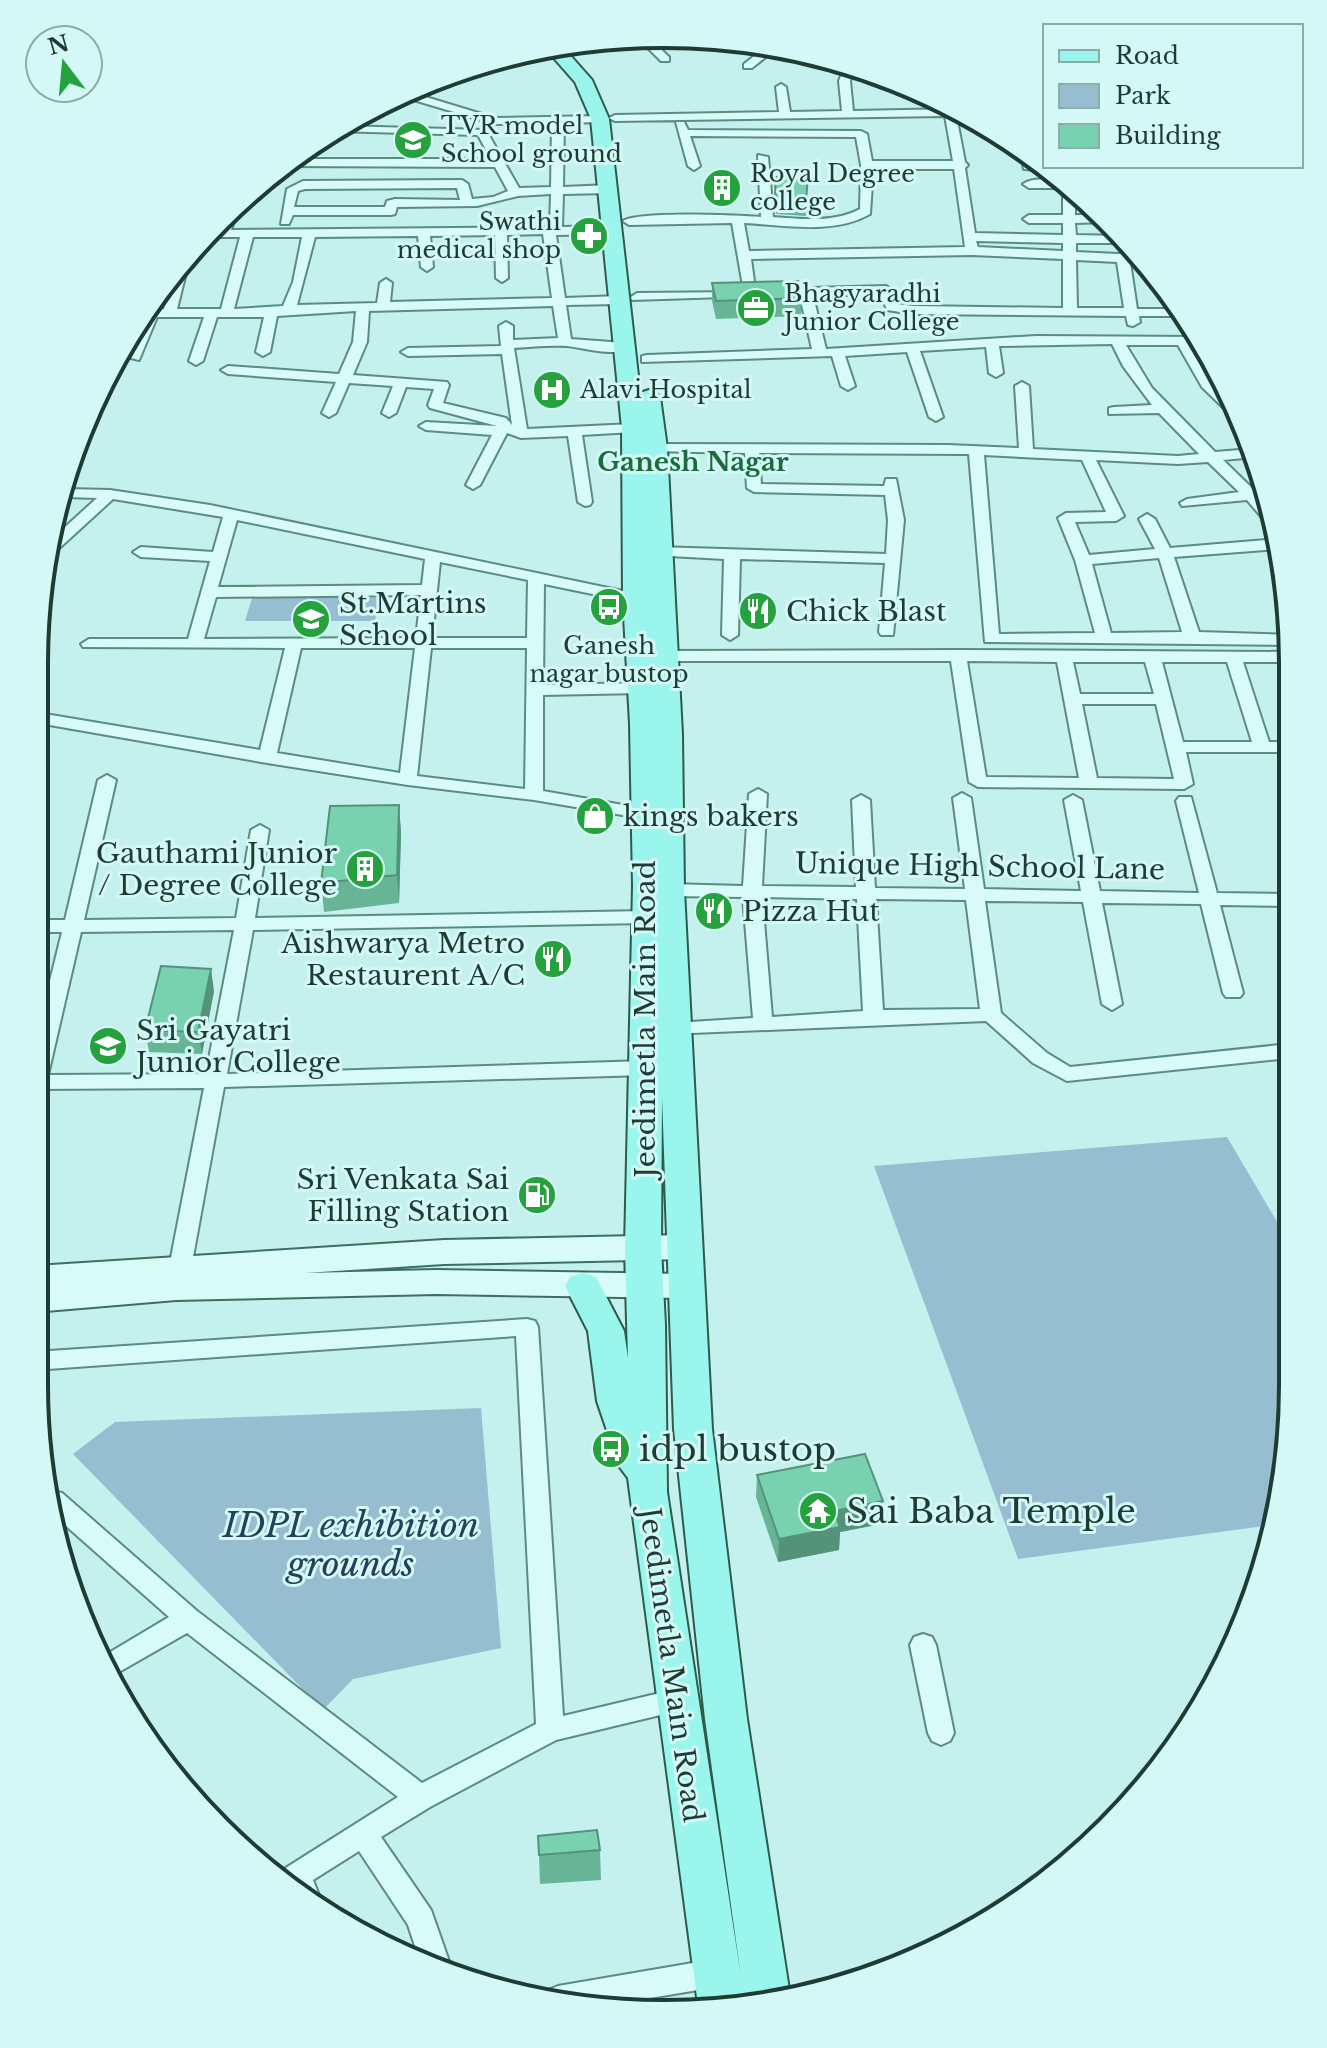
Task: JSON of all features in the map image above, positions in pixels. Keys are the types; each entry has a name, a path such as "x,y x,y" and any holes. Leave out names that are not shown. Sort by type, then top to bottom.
{"main road":[{"name":"Jeedimetla Main Road","path":"577,54 596,75 613,104 607,119 610,189 620,226"},
{"name":"Jeedimetla Main Road","path":"562,57 583,80 607,119 635,353 655,448 662,656 646,814 643,1268 647,1324 647,1492 718,1988"},
{"name":"Jeedimetla Main Road","path":"635,353 636,598 641,688 655,718 669,890 693,1429 722,1688 766,1991"},
{"path":"583,1286 606,1331 616,1401 647,1492"}],"street":[{"path":"655,48 665,59"},
{"path":"748,66 761,56"},
{"path":"845,76 843,83 848,113"},
{"path":"781,87 785,115"},
{"path":"419,99 483,119 938,112"},
{"path":"678,116 694,166"},
{"path":"558,119 552,231 565,342"},
{"path":"952,120 962,165 970,244"},
{"path":"357,129 482,132 515,192"},
{"path":"223,234 501,233 737,219 811,221 862,215 866,211 864,137 852,132 683,133"},
{"path":"762,157 767,220"},
{"path":"306,163 501,163"},
{"path":"867,165 962,165"},
{"path":"282,233 293,189 303,185 462,184 467,202"},
{"path":"1029,184 1049,184"},
{"path":"287,211 391,211 391,204 395,203 504,200 515,192 610,189"},
{"path":"1068,202 1070,312"},
{"path":"737,219 751,293"},
{"path":"1029,219 1089,219"},
{"path":"501,233 502,278"},
{"path":"289,309 299,282 309,234"},
{"path":"424,234 427,267"},
{"path":"227,312 247,235"},
{"path":"743,255 1069,239 1110,240"},
{"path":"970,244 1069,256 1127,259"},
{"path":"1123,259 1130,312 1139,340"},
{"path":"383,307 386,283"},
{"path":"170,312 176,288"},
{"path":"159,312 271,313 289,309 886,290 892,307 913,310 1169,313"},
{"path":"806,293 820,353"},
{"path":"329,413 360,342 363,307"},
{"path":"196,361 212,311"},
{"path":"263,352 271,313"},
{"path":"506,326 521,434"},
{"path":"1116,339 1139,384 1215,459 1253,488"},
{"path":"408,352 565,342 635,353 820,353 1116,339 1187,341"},
{"path":"134,357 140,341"},
{"path":"1183,341 1207,384 1217,394"},
{"path":"992,344 996,373"},
{"path":"912,347 936,417"},
{"path":"837,352 848,386"},
{"path":"228,370 442,385 435,405 501,421 503,429 473,485"},
{"path":"389,413 401,382"},
{"path":"1022,386 1026,452"},
{"path":"1114,411 1164,409"},
{"path":"426,426 503,429 521,434 633,428"},
{"path":"575,433 585,502"},
{"path":"655,448 1026,452 1178,460 1242,455"},
{"path":"752,449 754,488 891,487 896,520 887,632"},
{"path":"976,451 991,639 1192,637 1278,640"},
{"path":"1087,456 1116,516 1066,518 1083,560 1104,638"},
{"path":"77,480 89,494"},
{"path":"72,493 110,494 231,514 636,598"},
{"path":"61,539 110,494"},
{"path":"1187,503 1255,495"},
{"path":"194,645 231,514"},
{"path":"1147,519 1165,553 1192,637"},
{"path":"1083,560 1267,545"},
{"path":"141,552 219,557"},
{"path":"657,552 893,559"},
{"path":"730,635 732,555"},
{"path":"408,780 433,558"},
{"path":"534,795 536,579"},
{"path":"208,592 430,590"},
{"path":"89,644 535,643"},
{"path":"267,758 294,645"},
{"path":"958,655 978,782 1184,784 1152,655"},
{"path":"662,656 1279,657"},
{"path":"1064,656 1089,783"},
{"path":"1233,656 1262,747"},
{"path":"537,690 641,688"},
{"path":"1072,699 1162,699"},
{"path":"48,720 267,758 408,780 534,795 646,814"},
{"path":"1176,747 1279,747"},
{"path":"48,1031 107,780"},
{"path":"758,794 752,890 763,1024"},
{"path":"962,798 991,1015 1040,1058 1067,1074 1279,1052"},
{"path":"861,800 873,1017"},
{"path":"1073,800 1112,1004"},
{"path":"1185,801 1233,993"},
{"path":"180,1268 260,830"},
{"name":"Unique High School Lane","path":"669,890 1279,900"},
{"path":"48,926 647,917"},
{"path":"675,1029 873,1017 991,1015"},
{"path":"48,1082 214,1081 646,1068"},
{"path":"48,1277 444,1252 643,1268 684,1266"},
{"path":"48,1299 176,1288 436,1282 583,1286 643,1268"},
{"path":"48,1360 527,1327 550,1730"},
{"path":"60,1506 188,1619 420,1798"},
{"path":"114,1663 188,1619"},
{"path":"923,1645 941,1733"},
{"path":"302,1882 363,1834 420,1798 550,1730 677,1700"},
{"path":"363,1834 421,1919 432,1955"},
{"path":"601,1997 718,1988"}],"green space":[{"path":"252,598 379,598 375,621 245,621"},
{"path":"1227,1137 1279,1225 1278,1425 1262,1526 1018,1559 874,1166"},
{"name":"IDPL exhibition grounds","path":"481,1408 501,1648 353,1679 323,1710 73,1454 115,1422"}],"building":[{"path":"775,177 808,177 806,199 776,197"},
{"path":"798,281 801,298 716,301 712,283"},
{"path":"399,805 397,875 321,883 330,806"},
{"path":"161,966 211,969 198,1032 145,1030"},
{"path":"865,1454 883,1501 834,1511 840,1527 779,1539 757,1475"},
{"path":"597,1830 600,1850 539,1855 538,1836"}],"place":[{"name":"TVR model School ground","path":"413,140"},
{"name":"Royal Degree college","path":"722,188"},
{"name":"Swathi medical shop","path":"589,236"},
{"name":"Bhagyaradhi Junior College","path":"756,308"},
{"name":"Alavi Hospital","path":"552,390"},
{"name":"Ganesh nagar bustop","path":"609,607"},
{"name":"Chick Blast","path":"758,611"},
{"name":"St.Martins School","path":"311,619"},
{"name":"kings bakers","path":"595,816"},
{"name":"Gauthami Junior / Degree College","path":"365,869"},
{"name":"Pizza Hut","path":"714,911"},
{"name":"Aishwarya Metro Restaurent A/C","path":"553,959"},
{"name":"Sri Gayatri Junior College","path":"108,1046"},
{"name":"Sri Venkata Sai Filling Station","path":"537,1195"},
{"name":"idpl bustop","path":"611,1449"},
{"name":"Sai Baba Temple","path":"818,1511"}],"district":[{"name":"Ganesh Nagar","path":"693,462"}]}
